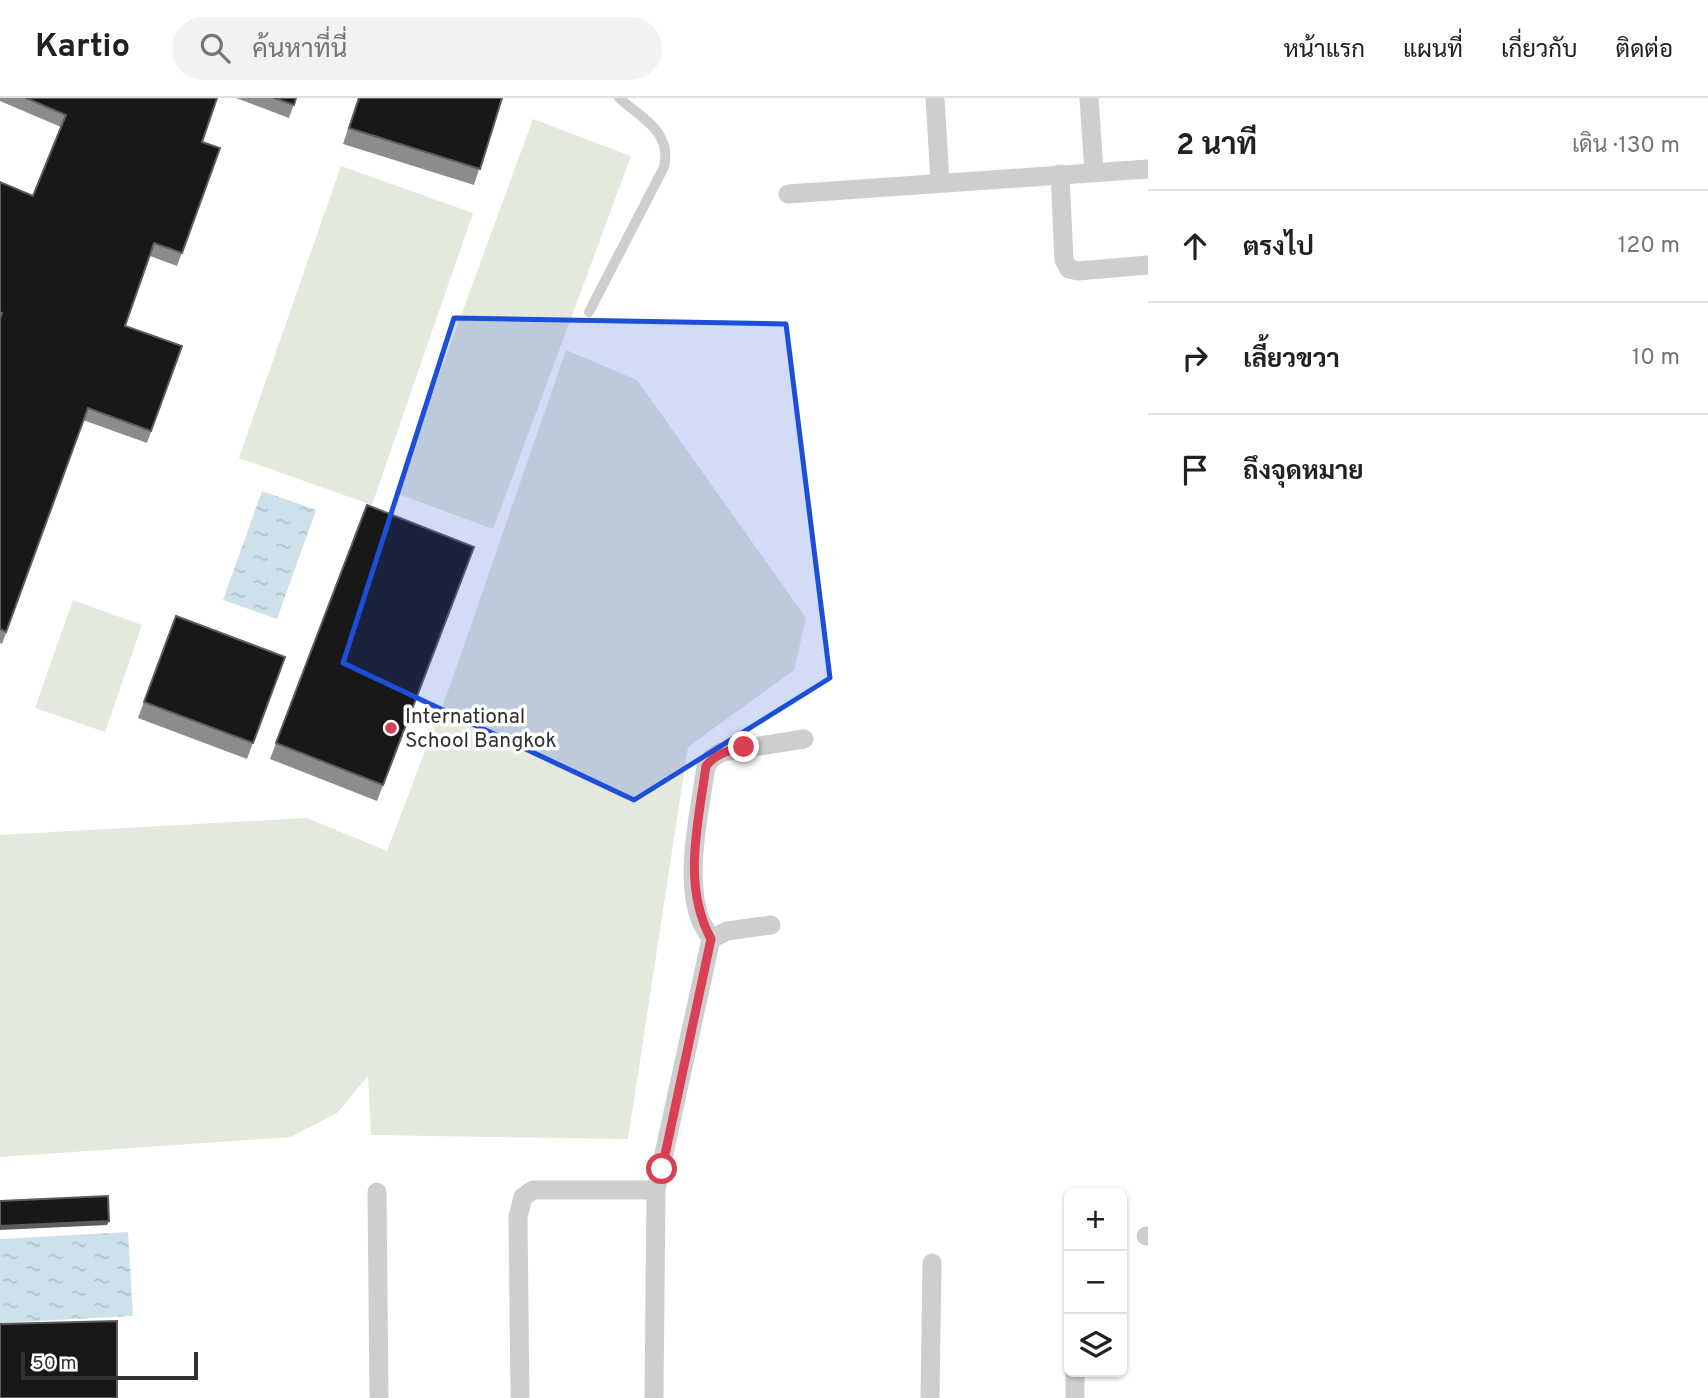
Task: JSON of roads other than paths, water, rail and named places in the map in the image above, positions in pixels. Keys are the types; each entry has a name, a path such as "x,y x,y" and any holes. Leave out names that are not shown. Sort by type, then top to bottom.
{"street":[{"path":"935,98 940,182"},
{"path":"1089,98 1094,172"},
{"path":"788,194 1148,169"},
{"path":"1059,174 1064,260 1069,269 1078,271 1148,265"},
{"path":"654,1398 656,1190 711,939 701,920 694,885 706,766 722,752 804,739"},
{"path":"711,939 727,931 771,925"},
{"path":"520,1398 518,1217 523,1197 533,1190 656,1190"},
{"path":"377,1192 379,1398"},
{"path":"930,1398 932,1263"},
{"path":"1075,1377 1076,1398"}],"lane":[{"path":"589,312 664,167 667,153 663,137 619,98"}],"water":[{"path":"262,491 316,510 277,619 223,600"},
{"path":"128,1232 133,1316 0,1323 0,1239"}],"place":[{"name":"International School Bangkok","path":"391,728"}]}
